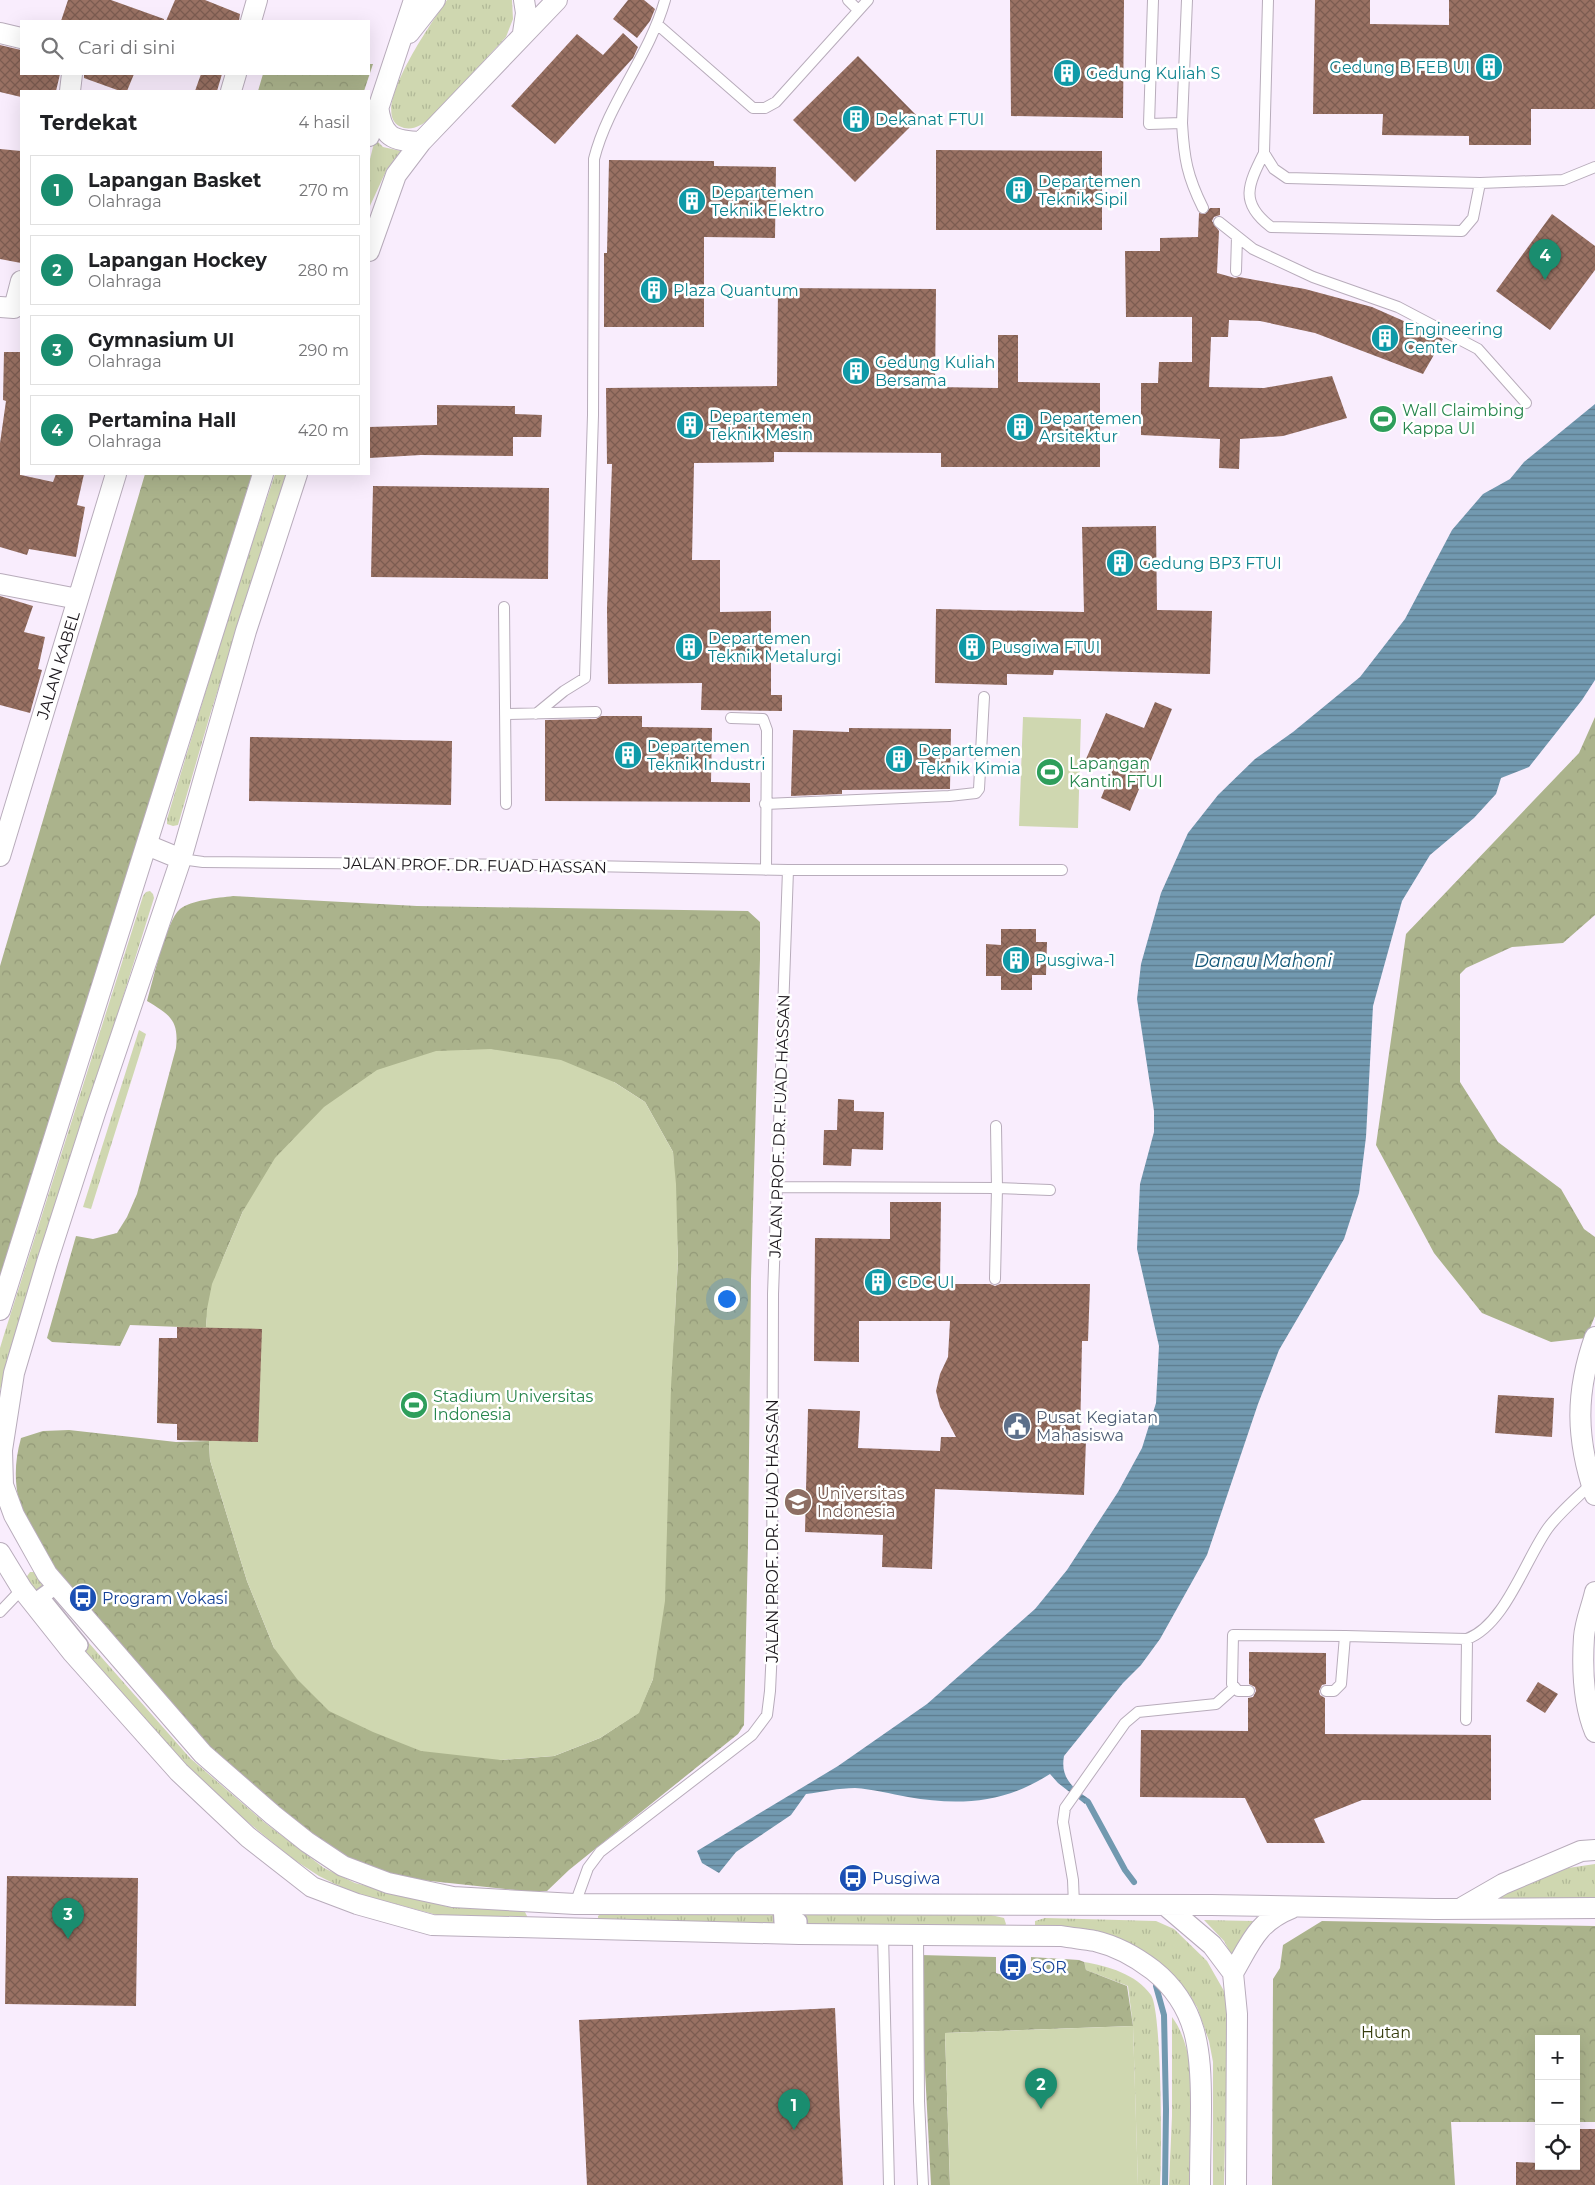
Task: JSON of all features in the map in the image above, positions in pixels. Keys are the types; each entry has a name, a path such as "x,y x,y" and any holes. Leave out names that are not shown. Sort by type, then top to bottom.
{"street":[{"path":"251,20 257,0"},
{"path":"370,133 414,0"},
{"path":"400,44 435,0"},
{"path":"523,33 526,13 524,0"},
{"path":"370,248 396,175 421,142 523,33 557,0"},
{"path":"0,33 20,38"},
{"path":"70,90 72,75"},
{"path":"231,90 236,75"},
{"path":"378,106 380,121 385,132 400,140 421,142"},
{"path":"0,307 14,308 20,285"},
{"name":"JALAN KABEL","path":"0,856 116,475"},
{"path":"0,1310 263,475"},
{"path":"297,475 246,630 181,859 95,1113 13,1378 2,1450 3,1485 14,1515 56,1586 203,1754 273,1815 307,1842 343,1866 388,1883 453,1897 575,1904 1595,1908"},
{"path":"0,584 78,599"},
{"path":"147,845 181,859"},
{"path":"1593,1489 1582,1452 1588,1399 1585,1365 1595,1337"},
{"path":"0,1552 22,1589 72,1652 145,1731 179,1772 248,1837 312,1887 357,1904 432,1925 799,1934 1061,1936 1095,1941 1120,1950 1144,1963 1162,1978 1186,2009 1195,2030 1201,2062 1200,2185"},
{"path":"56,1586 41,1597 80,1645 72,1652"},
{"path":"1595,1592 1584,1635 1584,1672 1588,1715 1595,1732"},
{"path":"1462,1908 1503,1884 1581,1851 1595,1850"},
{"path":"781,1904 782,1922 799,1921 799,1934"},
{"path":"1165,1906 1212,1945 1233,1973 1237,2014 1236,2185"},
{"path":"1233,1973 1258,1931 1267,1921 1272,1916 1294,1907"}],"lane":[{"path":"536,714 564,691 586,678 593,415 594,160 600,136 658,25 665,0"},
{"path":"848,0 858,10"},
{"path":"658,25 753,108 758,109 776,102 868,0"},
{"path":"1153,0 1149,124 1182,123"},
{"path":"1187,0 1182,123 1185,161 1192,186 1203,208"},
{"path":"1268,0 1264,153 1251,179 1249,199 1256,216 1271,227 1462,230 1473,218 1480,183"},
{"path":"1264,153 1274,169 1287,178 1480,183 1563,180 1595,167"},
{"path":"1219,222 1253,249 1313,277 1398,307 1478,349 1526,403"},
{"path":"1236,271 1237,237"},
{"path":"504,607 506,804"},
{"path":"765,804 949,796 976,793 979,789 984,697"},
{"path":"505,714 596,712"},
{"path":"731,718 763,719 767,730 766,870"},
{"name":"JALAN PROF. DR. FUAD HASSAN","path":"181,859 203,862 538,864 788,870 772,1397 772,1648 767,1715 752,1735 600,1852 588,1868 575,1904"},
{"path":"788,870 1062,870"},
{"path":"995,1279 996,1126"},
{"path":"778,1187 1050,1190"},
{"path":"1234,1688 1232,1684 1233,1635 1467,1639 1478,1635 1496,1617 1548,1527 1593,1489"},
{"path":"0,1612 22,1589"},
{"path":"1326,1691 1334,1691 1341,1684 1345,1636"},
{"path":"1466,1720 1467,1639"},
{"path":"1234,1688 1248,1691"},
{"path":"1074,1905 1073,1880 1063,1822 1065,1808 1084,1784 1125,1724 1138,1712 1216,1704 1234,1688"},
{"path":"883,1934 889,2185"},
{"path":"918,1934 919,2101 923,2185"}],"green space":[{"path":"447,0 512,0 513,19 506,37 430,119 415,127 403,128 392,117 392,102 398,84 407,64"},
{"path":"263,75 369,75 364,90 258,90"},
{"path":"375,139 383,147 401,151 387,169 370,206 370,159"},
{"path":"145,475 252,475 0,1281 0,966"},
{"path":"275,475 286,475 210,715 178,825 173,826 167,824 167,819 235,595"},
{"name":"Lapangan Kantin FTUI","path":"1023,717 1081,719 1078,828 1019,826"},
{"path":"1595,717 1595,915 1563,943 1512,947 1466,968 1460,974 1460,1082 1498,1142 1561,1189 1584,1229 1595,1237 1595,1316 1586,1338 1551,1342 1482,1313 1434,1253 1376,1145 1406,934 1579,753"},
{"path":"150,891 154,898 0,1390 0,1348 3,1338 143,896 146,892"},
{"path":"233,896 417,906 748,911 760,922 751,1279 744,1725 738,1734 569,1870 547,1891 525,1891 402,1878 365,1867 332,1848 266,1799 195,1737 85,1614 93,1606 77,1586 67,1593 34,1539 25,1521 19,1502 16,1482 16,1461 21,1438 43,1431 69,1430 176,1442 209,1441 210,1460 247,1581 274,1648 501,1760 554,1756 600,1738 638,1713 653,1679 678,1260 673,1152 645,1102 614,1082 243,1211 214,1283 206,1328 130,1325 120,1346 52,1342 47,1338 76,1236 93,1239 117,1233 127,1217 137,1194 176,1048 176,1031 171,1019 162,1010 147,1001 160,952 170,926 180,909 191,903"},
{"path":"139,1030 146,1034 91,1209 83,1207"},
{"name":"Stadium Universitas Indonesia","path":"491,1049 561,1060 614,1082 645,1102 673,1152 676,1184 678,1260 671,1387 665,1601 653,1679 639,1713 600,1738 554,1756 501,1760 421,1751 373,1732 329,1711 297,1679 274,1648 247,1581 210,1460 209,1441 177,1440 177,1424 157,1423 159,1338 177,1338 177,1327 206,1327 212,1284 243,1211 275,1158 324,1107 377,1070 436,1051"},
{"path":"30,1572 34,1572 49,1596 190,1758 264,1822 324,1868 355,1883 449,1907 520,1910 525,1912 528,1918 437,1915 351,1892 319,1876 293,1859 223,1802 184,1766 131,1708 25,1579"},
{"path":"1595,1864 1595,1900 1485,1900 1568,1868"},
{"path":"602,1913 991,1915 1004,1918 1006,1924 1004,1928 598,1921 598,1916"},
{"path":"1045,1918 1156,1921 1174,1929 1207,1961 1224,1991 1228,2013 1224,2185 1213,2185 1213,2062 1209,2041 1197,2007 1182,1985 1163,1966 1038,1929 1035,1926 1035,1921"},
{"path":"1204,1920 1254,1921 1232,1956 1224,1941"},
{"name":"Hutan","path":"1322,1921 1595,1926 1595,2122 1580,2122 1580,2035 1535,2035 1535,2122 1451,2122 1455,2185 1272,2185 1273,1979 1280,1968 1283,1945"},
{"path":"920,1955 996,1957 996,1973 1014,1976 1031,1973 1031,1957 1079,1960 1084,1962 1086,1970 1127,1986 1133,2026 945,2033 950,2185 931,2185"},
{"path":"1084,1962 1130,1976 1151,1995 1155,2007 1159,2055 1161,2117 1160,2185 1138,2185 1133,2026 1128,1986 1086,1970"},
{"path":"1172,2017 1188,2053 1191,2075 1193,2121 1191,2185 1169,2185 1172,2116"},
{"path":"1133,2026 1138,2185 950,2185 945,2033"}],"water":[{"name":"Danau Mahoni","path":"1595,404 1595,680 1582,700 1529,767 1501,778 1496,794 1474,818 1430,855 1402,901 1373,1006 1366,1137 1359,1193 1344,1239 1279,1350 1258,1404 1207,1555 1160,1639 1141,1665 1123,1683 1064,1756 1064,1770 1069,1782 1089,1799 1085,1804 1058,1783 1050,1774 1016,1791 982,1800 927,1800 855,1788 806,1794 791,1815 736,1852 719,1873 702,1863 697,1851 838,1766 927,1704 1035,1609 1067,1570 1118,1492 1142,1448 1156,1403 1159,1346 1137,1249 1140,1184 1154,1132 1154,1111 1137,999 1141,964 1161,893 1188,833 1218,795 1255,759 1293,732 1360,677 1405,619 1452,530 1483,494 1510,479 1524,462"}],"building":[{"path":"68,0 111,0 164,19 164,20 61,20"},
{"path":"175,0 205,0 240,14 239,20 166,20"},
{"path":"628,0 644,0 655,9 650,21 637,38 613,19"},
{"name":"Gedung Kuliah S","path":"1010,0 1124,0 1123,118 1011,116"},
{"name":"Gedung B FEB UI","path":"1315,0 1370,0 1370,24 1449,25 1449,0 1595,0 1595,109 1531,109 1531,145 1469,145 1469,136 1382,135 1383,114 1313,114"},
{"path":"623,33 638,47 633,58 555,144 511,106 577,34 603,55"},
{"path":"0,45 20,50 20,75 60,75 56,90 20,90 20,97 0,92"},
{"name":"Dekanat FTUI","path":"858,56 919,118 855,182 793,120"},
{"path":"84,75 134,75 127,90 117,90 84,78"},
{"path":"201,75 222,75 217,90 195,90"},
{"path":"0,149 20,151 20,263 0,259"},
{"name":"Departemen Teknik Sipil","path":"936,150 1102,151 1102,230 936,230"},
{"path":"609,160 714,161 714,166 776,167 775,238 704,237 704,327 604,327 604,253 607,253"},
{"name":"Engineering Center","path":"1210,208 1220,208 1220,215 1214,217 1212,221 1219,231 1217,273 1235,278 1239,277 1305,289 1372,307 1440,337 1443,339 1423,374 1315,333 1260,321 1229,320 1228,337 1211,337 1209,387 1264,388 1332,376 1347,418 1283,436 1240,439 1239,469 1219,468 1220,439 1141,435 1141,383 1158,383 1159,362 1192,362 1192,317 1126,317 1125,251 1160,251 1160,238 1198,237 1199,213 1205,214"},
{"path":"1552,214 1595,246 1595,270 1550,330 1496,291"},
{"path":"778,288 936,289 935,387 998,388 998,335 1018,335 1018,382 1100,383 1100,467 941,467 941,453 774,452 774,462 694,463 692,560 720,560 720,612 771,611 771,695 782,695 782,711 701,710 702,683 608,684 607,609 612,464 607,464 606,388 777,386"},
{"path":"4,352 20,352 20,475 53,482 56,475 84,475 77,505 85,507 76,557 29,549 27,555 0,547 0,443 6,401 3,400"},
{"path":"437,405 515,406 515,414 542,415 541,437 513,437 513,456 421,455 370,458 370,427 437,425"},
{"path":"373,486 549,488 548,579 371,577"},
{"path":"1156,526 1157,610 1212,611 1210,674 1054,670 1053,675 1007,674 1007,685 935,683 936,609 1084,612 1082,527"},
{"path":"0,596 33,606 24,632 45,637 38,669 42,670 30,713 0,705"},
{"path":"1155,702 1172,709 1130,811 1101,798 1112,771 1086,759 1106,713 1144,728"},
{"name":"Departemen Teknik Industri","path":"601,716 642,716 642,727 712,728 711,782 750,783 750,802 545,801 545,720 596,719"},
{"name":"Departemen Teknik Kimia","path":"849,728 951,729 950,789 842,790 842,794 791,796 793,730 849,732"},
{"path":"250,737 452,741 451,805 249,801"},
{"name":"Pusgiwa-1","path":"1001,929 1036,929 1036,942 1047,942 1046,975 1032,975 1032,990 1001,990 1001,976 986,976 986,944 1001,945"},
{"path":"838,1099 854,1100 854,1111 884,1112 883,1150 852,1149 851,1166 823,1165 824,1130 837,1130"},
{"name":"Pusat Kegiatan Mahasiswa","path":"890,1202 941,1202 940,1284 990,1284 995,1286 1000,1284 1090,1284 1088,1341 1082,1341 1080,1438 1086,1439 1084,1495 935,1489 932,1569 882,1567 883,1535 805,1532 808,1409 860,1411 858,1448 940,1451 941,1437 956,1437 940,1407 936,1391 940,1374 948,1357 950,1321 859,1321 859,1362 814,1361 815,1238 890,1239"},
{"path":"177,1327 262,1329 258,1442 177,1440 177,1424 157,1423 159,1338 177,1338"},
{"path":"1498,1395 1554,1398 1552,1437 1495,1433"},
{"path":"1249,1652 1326,1653 1326,1684 1322,1685 1319,1691 1320,1695 1325,1698 1325,1734 1491,1735 1491,1800 1362,1800 1314,1819 1325,1843 1267,1843 1245,1798 1140,1797 1141,1730 1248,1731 1248,1698 1253,1697 1256,1691 1255,1687 1249,1684"},
{"path":"1538,1682 1558,1694 1545,1713 1526,1701"},
{"path":"7,1876 138,1878 136,2006 5,2004"},
{"path":"835,2008 843,2185 587,2185 579,2020"},
{"path":"1580,2129 1595,2129 1595,2185 1516,2185 1516,2162 1535,2163 1535,2170 1580,2170"}],"waterway":[{"path":"1088,1802 1125,1870 1134,1882"},
{"path":"1156,1986 1164,2015 1165,2185"}],"place":[{"name":"Gedung B FEB UI","path":"1489,67"},
{"name":"Gedung Kuliah S","path":"1067,73"},
{"name":"Dekanat FTUI","path":"856,119"},
{"name":"Departemen Teknik Sipil","path":"1019,190"},
{"name":"Departemen Teknik Elektro","path":"692,201"},
{"name":"Pertamina Hall","path":"1545,280"},
{"name":"Plaza Quantum","path":"654,290"},
{"name":"Engineering Center","path":"1385,338"},
{"name":"Gedung Kuliah Bersama","path":"856,371"},
{"name":"Wall Claimbing Kappa UI","path":"1383,419"},
{"name":"Departemen Teknik Mesin","path":"690,425"},
{"name":"Departemen Arsitektur","path":"1020,427"},
{"name":"Gedung BP3 FTUI","path":"1120,563"},
{"name":"Departemen Teknik Metalurgi","path":"689,647"},
{"name":"Pusgiwa FTUI","path":"972,647"},
{"name":"Departemen Teknik Industri","path":"628,755"},
{"name":"Departemen Teknik Kimia","path":"899,759"},
{"name":"Lapangan Kantin FTUI","path":"1050,772"},
{"name":"Pusgiwa-1","path":"1016,960"},
{"name":"CDC UI","path":"878,1282"},
{"name":"Stadium Universitas Indonesia","path":"414,1405"},
{"name":"Pusat Kegiatan Mahasiswa","path":"1017,1426"},
{"name":"Universitas Indonesia","path":"798,1502"},
{"name":"Program Vokasi","path":"83,1598"},
{"name":"Pusgiwa","path":"853,1878"},
{"name":"Gymnasium UI","path":"68,1939"},
{"name":"SOR","path":"1013,1967"},
{"name":"Lapangan Hockey","path":"1041,2109"},
{"name":"Lapangan Basket","path":"794,2130"}]}
